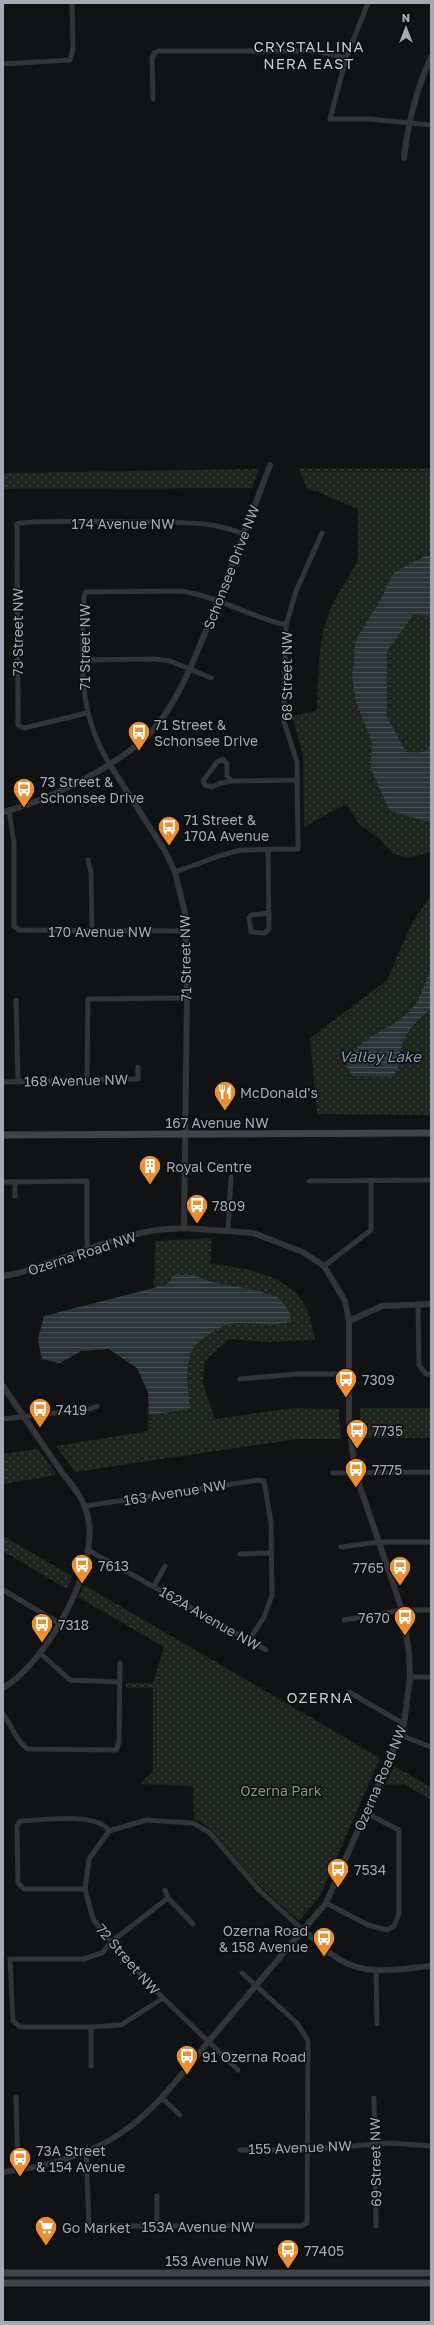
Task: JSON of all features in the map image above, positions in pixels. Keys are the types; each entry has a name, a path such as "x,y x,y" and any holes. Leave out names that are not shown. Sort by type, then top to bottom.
{"main road":[{"name":"167 Avenue NW","path":"3,1135 184,1136 431,1134"},
{"name":"153 Avenue NW","path":"3,2273 431,2272"},
{"name":"153 Avenue NW","path":"3,2283 431,2283"}],"street":[{"path":"3,64 70,60 73,50 72,3"},
{"path":"368,3 346,58 330,119 408,122 431,125"},
{"path":"153,99 152,59 154,53 159,51 304,51 326,53 346,58"},
{"path":"404,158 408,122 416,95 431,57"},
{"name":"Schonsee Drive NW","path":"6,811 43,797 110,765 142,741 160,722 190,668 218,601 270,465"},
{"name":"174 Avenue NW","path":"16,539 17,524 20,523 195,523 226,528 244,534"},
{"name":"68 Street NW","path":"268,849 298,849 298,780 294,752 284,722 286,625 296,591 322,532"},
{"name":"73 Street NW","path":"16,539 18,725 24,728 87,713"},
{"name":"71 Street NW","path":"184,1228 187,931 183,902 175,872 160,841 110,765 97,742 87,713 83,660 84,596 86,592 181,591 196,593 218,601"},
{"path":"218,601 260,618 286,625"},
{"path":"83,660 154,659 170,661 211,678"},
{"path":"232,781 227,776 227,764 223,760 217,762 203,781 205,785 212,787 221,782 232,781 298,780"},
{"name":"170 Avenue NW","path":"6,811 14,843 14,926 19,930 187,931"},
{"path":"175,872 222,855 241,850 268,849 269,914 268,932 262,934 251,932 249,918 251,915 269,914"},
{"path":"88,860 91,873 92,931"},
{"path":"87,1080 88,999 187,998"},
{"path":"16,1000 18,1082"},
{"name":"168 Avenue NW","path":"3,1082 138,1079 138,1067"},
{"path":"228,1230 231,1177"},
{"path":"3,1182 87,1180 87,1248"},
{"path":"324,1266 371,1230 371,1180"},
{"path":"309,1181 431,1180"},
{"path":"15,1182 15,1196"},
{"name":"Ozerna Road NW","path":"3,1276 20,1273 87,1248 126,1236 156,1230 184,1228 254,1233 303,1252 324,1266 345,1301 349,1321 349,1420 355,1472 402,1610 409,1653 410,1678 404,1724 400,1735 326,1903 304,1930 162,2098 130,2126 110,2140 86,2151 46,2165 3,2172"},
{"path":"418,1304 419,1365 428,1374"},
{"path":"349,1321 382,1306 431,1304"},
{"path":"240,1379 297,1374 350,1374"},
{"path":"3,1386 63,1474 74,1487 85,1506 89,1525 88,1550 82,1574 59,1623 40,1653 23,1673 3,1688"},
{"path":"3,1419 90,1409 97,1406"},
{"path":"333,1473 431,1472"},
{"name":"163 Avenue NW","path":"85,1506 209,1486 259,1480 264,1481 271,1523 272,1553"},
{"path":"341,1547 379,1542 431,1542"},
{"name":"162A Avenue NW","path":"88,1550 266,1650"},
{"path":"240,1554 272,1553 272,1595 264,1617 249,1640"},
{"name":"162A Avenue NW","path":"154,1586 165,1566"},
{"path":"3,1590 59,1623"},
{"path":"344,1620 402,1610 431,1610"},
{"path":"40,1653 70,1680 119,1682"},
{"path":"3,1714 12,1725 22,1745 35,1750 116,1750 119,1742 120,1663"},
{"path":"410,1678 431,1677"},
{"path":"349,1692 404,1724"},
{"path":"400,1735 431,1747"},
{"path":"326,1903 368,1925 387,1930 394,1926 399,1914 399,1830 366,1813"},
{"path":"84,1889 24,1889 18,1883 17,1826 20,1821 89,1819 106,1825 109,1831 146,1820 193,1823 210,1833 259,1890 337,1958 356,1967 376,1971 431,1966"},
{"name":"72 Street NW","path":"109,1831 89,1859 84,1889 93,1918 111,1942 163,1998 209,2041"},
{"path":"165,1890 168,1898 193,1924"},
{"path":"163,1998 121,2025 91,2027 20,2027 13,2021 10,1959 83,1959 102,1953 111,1942 168,1898"},
{"path":"376,1971 377,2024"},
{"path":"242,1973 297,2023 308,2041 308,2149"},
{"path":"91,2027 91,2066"},
{"path":"209,2041 238,2070"},
{"path":"16,2097 18,2170"},
{"path":"162,2098 180,2115"},
{"name":"69 Street NW","path":"374,2098 376,2226"},
{"name":"155 Avenue NW","path":"240,2150 308,2149 375,2143 431,2146"},
{"name":"153A Avenue NW","path":"86,2151 88,2226 301,2226 307,2223 308,2149"},
{"path":"157,2196 157,2226"}],"green space":[{"path":"299,468 431,468 431,852 407,858 392,853 380,839 359,824 346,804 304,827 303,755 292,716 317,711 319,659 323,630 332,605 358,560 358,509 306,487"},
{"path":"259,469 252,488 3,489 3,473"},
{"path":"431,895 431,1115 317,1114 310,1038 387,980 411,925"},
{"path":"212,1238 210,1264 237,1267 264,1274 288,1287 298,1296 306,1307 311,1319 315,1340 265,1342 229,1339 205,1361 203,1383 215,1419 294,1408 339,1409 341,1439 297,1439 75,1472 56,1446 148,1431 148,1392 137,1368 109,1349 81,1351 60,1363 42,1359 38,1339 44,1316 154,1288 155,1241"},
{"path":"360,1408 431,1408 431,1438 361,1438"},
{"path":"38,1449 57,1475 3,1484 3,1454"},
{"path":"3,1536 72,1576 67,1589 3,1551"},
{"name":"Ozerna Park","path":"84,1585 380,1758 320,1896 299,1921 258,1884 212,1830 194,1818 193,1786 140,1784 153,1771 153,1688 126,1688 126,1683 153,1683 164,1647 78,1597"},
{"path":"394,1766 431,1787 431,1800 404,1784 385,1785"}],"water":[{"path":"425,556 431,556 431,619 428,616 414,614 387,651 387,717 406,752 417,753 424,751 427,750 431,744 431,823 389,810 371,769 372,743 356,702 352,676 356,639 381,599 393,573"},
{"name":"Valley Lake","path":"431,968 431,1008 413,1026 406,1036 401,1048 399,1066 392,1077 353,1076 347,1067 352,1056 365,1041 399,1020 412,1009 422,992"},
{"path":"174,1275 193,1275 212,1282 259,1291 279,1298 289,1311 291,1321 277,1324 231,1324 218,1329 198,1342 191,1352 188,1366 188,1395 190,1409 149,1415 148,1392 137,1368 109,1349 81,1351 60,1363 42,1359 38,1339 44,1316 166,1285"}],"place":[{"name":"71 Street & Schonsee Drive","path":"139,752"},
{"name":"73 Street & Schonsee Drive","path":"24,808"},
{"name":"71 Street & 170A Avenue","path":"169,846"},
{"name":"McDonald's","path":"225,1112"},
{"name":"Royal Centre","path":"150,1186"},
{"name":"7809","path":"197,1224"},
{"name":"7309","path":"346,1398"},
{"name":"7419","path":"40,1428"},
{"name":"7735","path":"357,1450"},
{"name":"7775","path":"356,1488"},
{"name":"7613","path":"82,1584"},
{"name":"7765","path":"400,1586"},
{"name":"7670","path":"405,1636"},
{"name":"7318","path":"42,1644"},
{"name":"7534","path":"338,1888"},
{"name":"Ozerna Road & 158 Avenue","path":"324,1958"},
{"name":"91 Ozerna Road","path":"187,2076"},
{"name":"73A Street & 154 Avenue","path":"20,2178"},
{"name":"Go Market","path":"46,2246"},
{"name":"77405","path":"288,2270"}],"district":[{"name":"CRYSTALLINA NERA EAST","path":"309,54"},
{"name":"OZERNA","path":"320,1697"}]}
